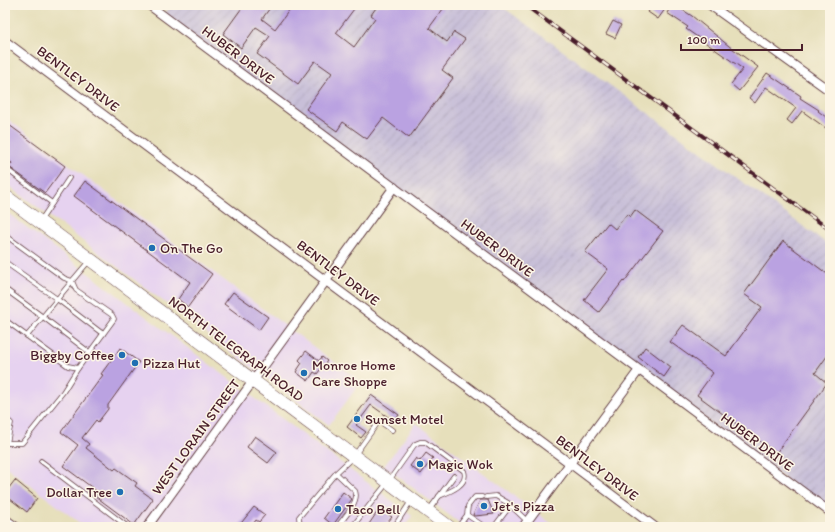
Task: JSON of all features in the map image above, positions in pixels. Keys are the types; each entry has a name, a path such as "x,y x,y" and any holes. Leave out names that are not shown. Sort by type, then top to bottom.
{"main road":[{"name":"NORTH TELEGRAPH ROAD","path":"5,196 449,527"}],"street":[{"name":"HUBER DRIVE","path":"149,5 830,512"},
{"path":"710,5 830,90"},
{"name":"BENTLEY DRIVE","path":"5,41 655,527"},
{"name":"WEST LORAIN STREET","path":"147,527 394,187"},
{"path":"526,524 639,370"},
{"path":"5,519 16,527"}],"lane":[{"path":"5,168 52,203"},
{"path":"40,222 69,178"},
{"path":"5,235 64,278 72,281 76,290 112,315 114,319 89,352 63,392 22,443 6,442 11,423 5,418"},
{"path":"27,336 90,260"},
{"path":"5,262 103,334"},
{"path":"5,289 89,352"},
{"path":"5,320 68,366 78,368"},
{"path":"300,527 299,517 336,473 354,456 379,421 392,430"},
{"path":"352,527 388,482 415,444 420,442 425,442 464,471 465,476 463,482 453,490 439,496"},
{"path":"41,461 128,527"},
{"path":"336,473 355,491 357,495 356,502 337,527"},
{"path":"428,511 454,476"},
{"path":"458,527 467,515 468,506 475,497 496,496 510,506 526,524"},
{"path":"394,527 412,500"},
{"path":"494,527 510,506"},
{"path":"467,515 485,527"}],"shaded area":[{"path":"172,5 500,5 830,246 830,502 827,510 164,14"},
{"path":"5,117 361,382 329,425 5,183"},
{"path":"5,211 412,516 404,527 85,527 5,466"},
{"path":"416,423 556,527 465,527 384,466"}],"building":[{"path":"244,5 272,5 262,19 275,29 293,5 357,5 336,33 354,47 375,18 371,15 378,5 437,5 443,9 429,28 447,42 454,32 465,39 442,70 453,78 409,138 383,118 367,139 343,122 337,131 306,109 332,73 315,61 298,84 257,54 270,36 256,27 241,48 223,34"},
{"path":"653,5 668,5 658,19 648,12"},
{"path":"672,5 675,5 692,16 758,67 739,91 731,84 743,69 686,29 688,27 667,13"},
{"path":"613,21 621,25 615,38 606,34"},
{"path":"767,73 801,96 800,98 819,110 818,111 830,120 830,131 802,111 792,124 787,120 796,108 766,87 755,103 749,98"},
{"path":"5,122 65,166 45,193 9,167 12,163 5,158"},
{"path":"85,181 212,274 188,307 178,299 190,282 74,196"},
{"path":"635,210 663,231 599,312 584,300 608,269 585,252 608,223 615,229 627,214 630,217"},
{"path":"783,241 830,276 830,352 815,373 827,383 776,453 697,395 713,373 670,342 683,325 726,356 762,307 744,294"},
{"path":"233,292 268,317 259,330 224,304"},
{"path":"645,347 671,367 664,377 638,357"},
{"path":"120,348 139,362 108,405 108,409 98,422 96,420 82,438 89,444 86,448 114,470 116,468 137,483 135,486 153,499 134,525 95,496 98,492 63,466 78,445 61,432 103,375 101,374"},
{"path":"306,351 319,361 322,357 327,361 317,374 314,372 308,381 296,372 302,363 299,360"},
{"name":"Sunset Motel","path":"371,395 399,415 395,422 371,405 356,425 366,432 361,438 347,427"},
{"path":"255,436 277,452 268,463 247,447"},
{"name":"Magic Wok","path":"426,453 433,458 421,474 410,466 416,458 420,461"},
{"path":"15,480 37,498 27,512 5,495"},
{"name":"Taco Bell","path":"343,492 352,499 333,525 324,518"},
{"name":"Jet's Pizza","path":"480,500 488,500 494,514 473,515"},
{"path":"254,507 265,515 259,522 256,520 251,527 238,527"},
{"path":"380,508 392,517 384,527 367,527"}],"railway":[{"path":"525,5 830,230"}],"place":[{"name":"On The Go","path":"152,248"},
{"name":"Biggby Coffee","path":"122,355"},
{"name":"Pizza Hut","path":"135,363"},
{"name":"Monroe Home Care Shoppe","path":"304,373"},
{"name":"Sunset Motel","path":"357,419"},
{"name":"Magic Wok","path":"420,464"},
{"name":"Dollar Tree","path":"120,492"},
{"name":"Jet's Pizza","path":"484,506"},
{"name":"Taco Bell","path":"338,509"}]}
